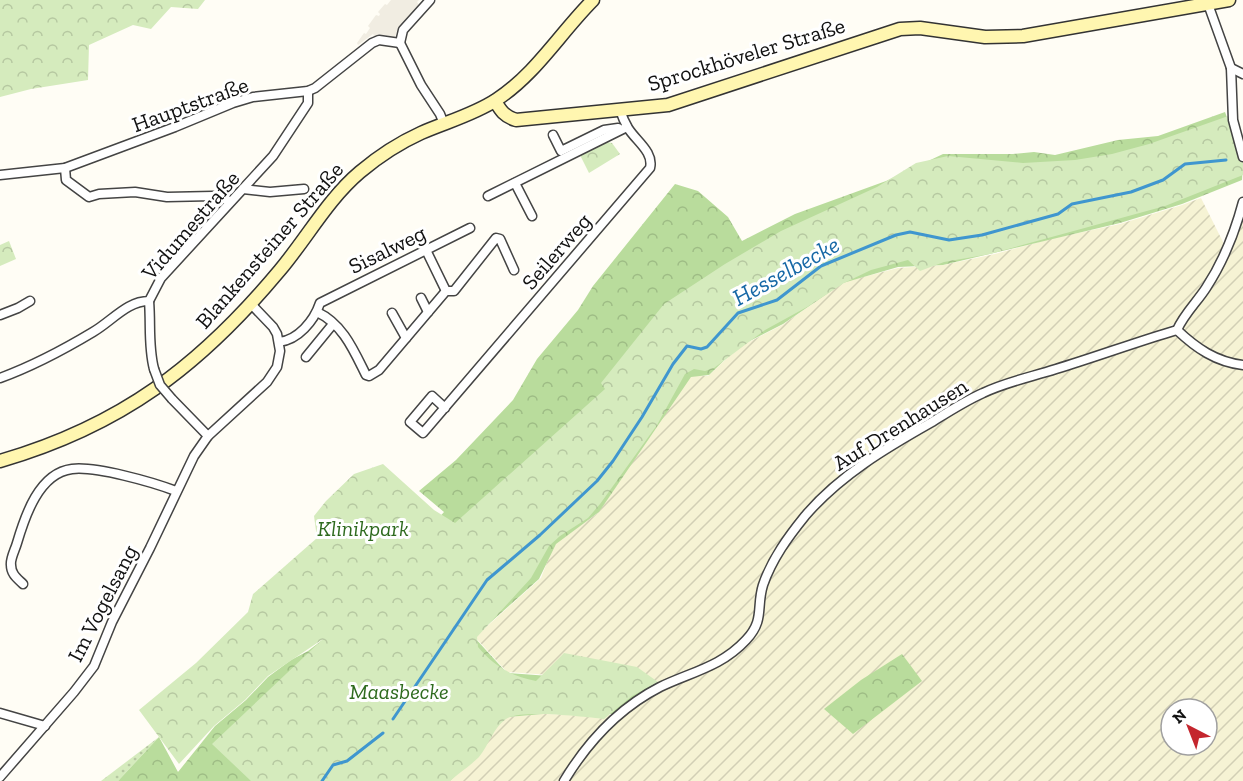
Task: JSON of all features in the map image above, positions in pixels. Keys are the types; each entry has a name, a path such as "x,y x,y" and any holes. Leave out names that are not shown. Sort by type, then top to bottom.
{"main road":[{"name":"Blankensteiner Straße","path":"0,461 74,435 133,404 179,373 251,304 282,268 332,202 358,174 393,148 495,101 523,80 593,0"},
{"name":"Sprockhöveler Straße","path":"495,101 507,117 516,120 656,107 685,100 900,28 920,28 985,37 1023,36 1229,0"}],"street":[{"path":"430,0 404,29 400,43 444,124"},
{"path":"1208,4 1231,68 1233,120 1243,158"},
{"name":"Hauptstraße","path":"0,175 65,168 175,128 233,103 308,91 379,40 400,43"},
{"path":"1231,68 1243,74"},
{"name":"Vidumestraße","path":"0,378 24,369 83,338 138,301 149,301 161,278 273,156 308,103 308,91"},
{"name":"Seilerweg","path":"445,408 650,168 652,162 650,155 627,127 620,110"},
{"path":"553,135 561,151 604,130 627,127"},
{"path":"488,196 627,127"},
{"path":"65,168 66,180 89,197 135,192 167,197 213,196 230,201"},
{"path":"515,183 532,216"},
{"path":"243,189 270,192 304,189"},
{"path":"1243,202 1236,226 1217,270 1177,330 1196,348 1219,359 1243,365"},
{"name":"Sisalweg","path":"319,307 470,228"},
{"path":"251,304 273,327 279,342 296,337 319,307 346,336 366,375 369,376 379,370 446,291 454,291 496,238 500,239 514,270"},
{"path":"426,250 446,291"},
{"path":"421,298 428,312"},
{"path":"0,315 30,301"},
{"path":"149,301 150,344 154,369 160,385 208,436"},
{"path":"392,313 406,338"},
{"path":"306,357 333,324"},
{"name":"Auf Drenhausen","path":"564,781 577,759 609,723 641,698 661,687 705,670 727,657 748,639 759,621 762,587 775,556 805,516 841,480 882,450 982,393 1177,330"},
{"name":"Im Vogelsang","path":"0,777 75,692 94,666 112,622 189,464 208,436 273,374 280,356 279,342"},
{"path":"23,584 13,576 10,564 25,517 44,484 56,473 72,469 92,470 158,484 176,491"},
{"path":"0,713 45,726"}],"shaded area":[{"path":"391,0 419,0 417,2 419,5 398,28 395,37 378,34 375,37 373,34 358,45 364,33 366,34 370,28 368,26 376,15 379,16 378,12"},
{"path":"1201,198 1224,244 1206,283 1175,323 1160,332 1016,377 859,463 773,555 756,619 745,637 725,656 661,683 507,672 475,637 541,578 554,544 598,513 691,375 708,376 739,347 782,325 844,282 898,268 943,265 995,254 1120,224"},
{"path":"1243,216 1243,362 1209,352 1186,335 1183,327 1188,316 1210,290 1218,276"},
{"path":"1171,334 1243,367 1243,781 567,781 609,726 648,696 728,659 753,639 759,627 765,587 778,558 806,518 842,482 885,452 984,395"},
{"path":"542,714 614,715 561,781 436,781 497,718"}],"green space":[{"path":"0,0 205,0 198,9 171,7 151,29 133,25 89,45 88,80 31,89 0,97"},
{"name":"Maasbecke","path":"1225,112 1243,162 1242,180 1182,204 1120,223 943,265 898,267 843,283 783,324 738,347 709,375 691,377 599,512 556,544 539,579 474,637 507,673 660,684 616,714 543,714 497,718 435,781 118,781 159,737 178,772 215,726 246,700 268,677 325,638 344,616 366,599 444,512 419,491 456,460 513,400 537,359 578,310 593,286 675,184 698,191 728,217 742,241 795,214 886,181 943,154 1034,152 1055,155 1118,140 1158,136"},
{"name":"Maasbecke","path":"1234,114 1243,144 1243,175 1165,206 990,254 944,262 920,271 908,260 871,270 844,283 765,330 714,368 705,371 694,369 685,374 657,425 600,504 588,518 549,546 531,578 477,637 478,647 490,660 511,673 527,679 536,681 564,653 637,667 658,682 632,696 604,719 525,714 506,719 498,727 479,757 450,781 251,781 212,744 323,639 268,676 245,700 214,726 179,764 139,710 196,663 248,612 253,594 317,538 314,516 354,474 383,464 434,510 455,523 605,389 601,383 664,304 781,231 877,187 916,163 948,156 1023,163 1075,160 1112,154 1149,144"},
{"path":"607,142 612,143 620,154 589,173 580,155"},
{"path":"9,241 16,259 0,266 0,245"},
{"path":"902,654 922,681 853,734 824,709 861,680"},
{"path":"159,737 118,781 101,781"}],"waterway":[{"name":"Hesselbecke","path":"393,719 487,580 540,535 597,481 613,461 673,364 687,346 701,349 707,347 738,313 777,300 821,266 896,235 910,232 949,240 982,235 1058,214 1072,204 1131,192 1163,180 1185,164 1226,160"},
{"name":"Hesselbecke","path":"322,781 333,765 347,761 383,733"}],"park label":[{"name":"Klinikpark","path":"363,528"}]}
